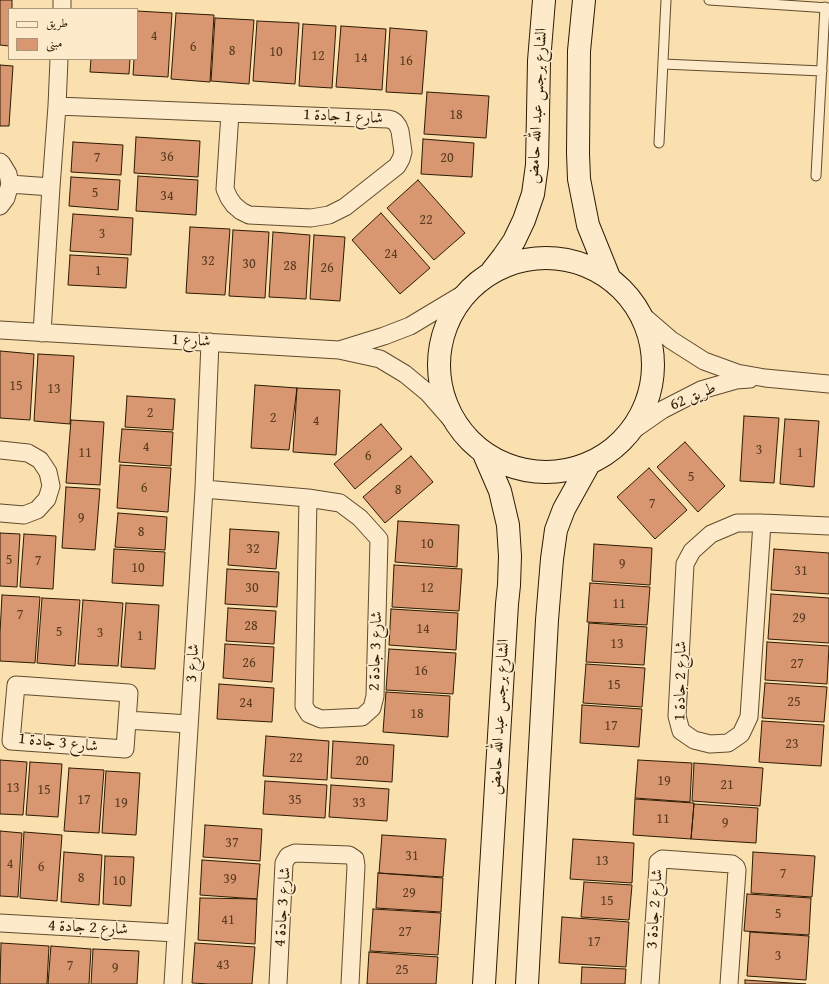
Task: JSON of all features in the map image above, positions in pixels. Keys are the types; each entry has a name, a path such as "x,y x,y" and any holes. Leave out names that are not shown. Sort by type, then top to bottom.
{"street":[{"name":"الشارع برجس عبد الله حامض","path":"491,272 514,241 524,220 533,194 537,165 540,61 544,0"},
{"path":"584,0 579,51 579,179 588,225 609,277"},
{"path":"42,333 59,60"},
{"name":"شارع 1 جادة 1","path":"57,106 230,113 392,120 398,126 400,131 403,152 402,159 397,166 345,207 329,215 310,218 249,215 234,205 225,189 230,113"},
{"path":"0,162 8,174 10,184 6,198 0,206"},
{"path":"10,184 51,187"},
{"path":"538,257 563,258 587,265 609,277 627,294 642,315 650,338 653,364 651,388 642,412 629,433 611,451 589,464 568,470 546,473 524,471 504,464 484,454 469,441 456,425 446,404 439,382 438,358 442,334 452,313 465,293 491,272 514,262 538,257"},
{"name":"شارع 1","path":"339,350 410,326 465,293"},
{"name":"طريق 62","path":"642,315 671,340 704,361 737,373 765,378 829,384"},
{"name":"شارع 1","path":"0,330 339,350 380,359 405,374 428,393 456,425"},
{"name":"شارع 3","path":"173,984 204,489 210,342"},
{"name":"طريق 62","path":"629,433 662,410 701,390 736,380 765,378"},
{"path":"0,450 28,453 40,460 48,472 51,486 47,499 37,510 24,515 0,513"},
{"name":"الشارع برجس عبد الله حامض","path":"484,454 500,491 508,525 510,556 484,984"},
{"path":"526,984 546,627 552,559 556,530 564,509 589,464"},
{"name":"شارع 3 جادة 2","path":"204,489 308,498 340,503 360,518 379,539 375,696 372,708 362,717 321,719 309,714 304,706 308,498"},
{"name":"شارع 2 جادة 1","path":"762,523 749,717 741,734 728,743 710,744 694,740 681,731 677,716 685,564 692,551 711,534 737,523 762,523 829,526"},
{"name":"شارع 3 جادة 1","path":"16,685 129,693 127,720 125,749 11,741 16,685"},
{"path":"127,720 189,724"},
{"name":"شارع 3 جادة 4","path":"278,984 284,863 288,856 295,853 349,856 354,859 356,866 350,984"},
{"name":"شارع 2 جادة 3","path":"650,984 658,862 662,859 732,864 736,867 729,984"},
{"name":"شارع 2 جادة 4","path":"0,923 176,933"}],"lane":[{"path":"659,143 666,0"},
{"path":"708,0 827,7 816,176"},
{"path":"663,64 822,71"}],"building":[{"path":"0,0 12,0 12,8 8,8 8,46 0,45"},
{"path":"138,11 172,13 168,77 133,75 134,60 138,60"},
{"path":"176,13 214,15 210,82 171,79"},
{"path":"215,18 254,20 249,84 211,81"},
{"path":"257,21 299,23 295,84 253,81"},
{"path":"303,24 336,26 332,88 299,86"},
{"path":"341,26 386,29 382,90 336,87"},
{"path":"390,28 427,31 422,94 386,92"},
{"path":"91,60 130,60 129,74 90,72"},
{"path":"0,65 13,66 9,126 0,126"},
{"path":"427,92 489,96 486,138 424,134"},
{"path":"136,137 200,141 198,177 134,173"},
{"path":"423,139 474,143 472,177 421,174"},
{"path":"73,142 123,145 121,175 71,172"},
{"path":"138,176 198,180 196,215 136,211"},
{"path":"71,177 120,180 118,210 69,206"},
{"path":"418,180 465,233 434,260 387,208"},
{"path":"381,213 430,268 400,294 352,240"},
{"path":"73,214 133,218 131,255 70,251"},
{"path":"190,227 230,229 225,295 186,293"},
{"path":"233,230 269,232 265,298 229,296"},
{"path":"273,232 310,235 306,299 269,297"},
{"path":"314,235 345,237 340,301 310,299"},
{"path":"70,255 128,258 126,288 68,285"},
{"path":"0,351 34,354 30,420 0,418"},
{"path":"38,354 74,356 70,424 34,421"},
{"path":"255,385 297,388 289,450 251,448"},
{"path":"297,388 340,390 336,455 293,452"},
{"path":"127,396 175,399 173,430 125,427"},
{"path":"744,416 779,418 774,483 740,481"},
{"path":"785,419 819,421 814,487 780,484"},
{"path":"71,420 104,422 100,485 66,483"},
{"path":"381,424 402,449 355,489 334,464"},
{"path":"122,429 173,432 171,466 119,462"},
{"path":"685,442 725,486 698,512 657,467"},
{"path":"411,456 433,482 385,523 363,497"},
{"path":"120,465 171,468 168,512 117,508"},
{"path":"649,468 687,510 655,539 617,497"},
{"path":"66,487 100,489 95,550 62,548"},
{"path":"118,513 167,517 165,550 115,547"},
{"path":"398,521 459,525 457,567 395,562"},
{"path":"230,529 279,532 276,569 228,565"},
{"path":"0,533 20,534 17,587 0,586"},
{"path":"24,534 56,536 53,589 20,587"},
{"path":"594,544 652,548 650,585 592,581"},
{"path":"114,549 165,552 163,586 112,583"},
{"path":"774,549 829,553 829,594 771,590"},
{"path":"394,565 462,569 459,611 392,607"},
{"path":"227,569 279,572 277,607 225,604"},
{"path":"590,583 650,587 647,625 587,622"},
{"path":"771,594 829,598 829,643 768,639"},
{"path":"2,595 40,597 35,663 0,661"},
{"path":"42,598 80,600 75,666 37,663"},
{"path":"83,600 123,603 118,666 78,664"},
{"path":"126,603 159,605 155,669 121,667"},
{"path":"228,608 276,611 274,644 226,641"},
{"path":"391,609 458,613 456,650 389,645"},
{"path":"589,623 647,627 644,665 586,662"},
{"path":"767,642 829,646 827,684 765,680"},
{"path":"225,644 274,647 272,682 223,678"},
{"path":"389,649 456,653 453,694 386,690"},
{"path":"586,664 645,668 642,707 583,703"},
{"path":"765,683 827,687 824,722 762,718"},
{"path":"219,684 274,688 272,722 217,719"},
{"path":"386,692 450,696 448,737 383,732"},
{"path":"582,705 642,709 639,747 580,743"},
{"path":"762,721 824,725 821,766 759,762"},
{"path":"266,736 329,741 327,780 263,776"},
{"path":"333,741 394,745 392,782 331,778"},
{"path":"0,760 27,762 23,815 0,814"},
{"path":"638,760 692,763 690,802 635,798"},
{"path":"30,762 62,764 58,817 26,815"},
{"path":"694,763 763,768 760,806 692,801"},
{"path":"69,768 104,770 99,833 64,831"},
{"path":"106,771 140,773 136,835 102,833"},
{"path":"265,781 327,785 325,818 263,814"},
{"path":"331,785 389,789 387,821 329,817"},
{"path":"635,799 694,803 691,839 633,835"},
{"path":"694,804 758,808 756,843 691,839"},
{"path":"205,825 262,829 260,861 203,857"},
{"path":"0,831 22,833 18,897 0,896"},
{"path":"24,832 62,835 57,901 20,898"},
{"path":"382,835 446,839 443,877 379,873"},
{"path":"573,839 634,843 632,883 570,879"},
{"path":"64,852 102,855 99,905 61,902"},
{"path":"753,852 815,856 812,897 751,893"},
{"path":"105,856 134,857 131,906 103,904"},
{"path":"202,860 260,864 257,899 200,895"},
{"path":"378,873 443,878 441,912 376,908"},
{"path":"584,882 632,885 629,920 581,917"},
{"path":"747,894 811,898 809,935 744,931"},
{"path":"200,898 257,899 255,944 198,940"},
{"path":"373,909 441,913 438,955 370,951"},
{"path":"562,917 629,922 626,967 559,963"},
{"path":"750,932 809,936 806,980 747,976"},
{"path":"1,943 49,946 47,984 0,984"},
{"path":"195,943 255,947 252,984 192,983"},
{"path":"51,946 91,949 89,984 48,984"},
{"path":"93,949 139,951 137,984 91,984"},
{"path":"369,952 438,957 436,984 367,984"},
{"path":"582,967 626,969 625,984 581,984"},
{"path":"745,980 806,984 745,984"}]}
